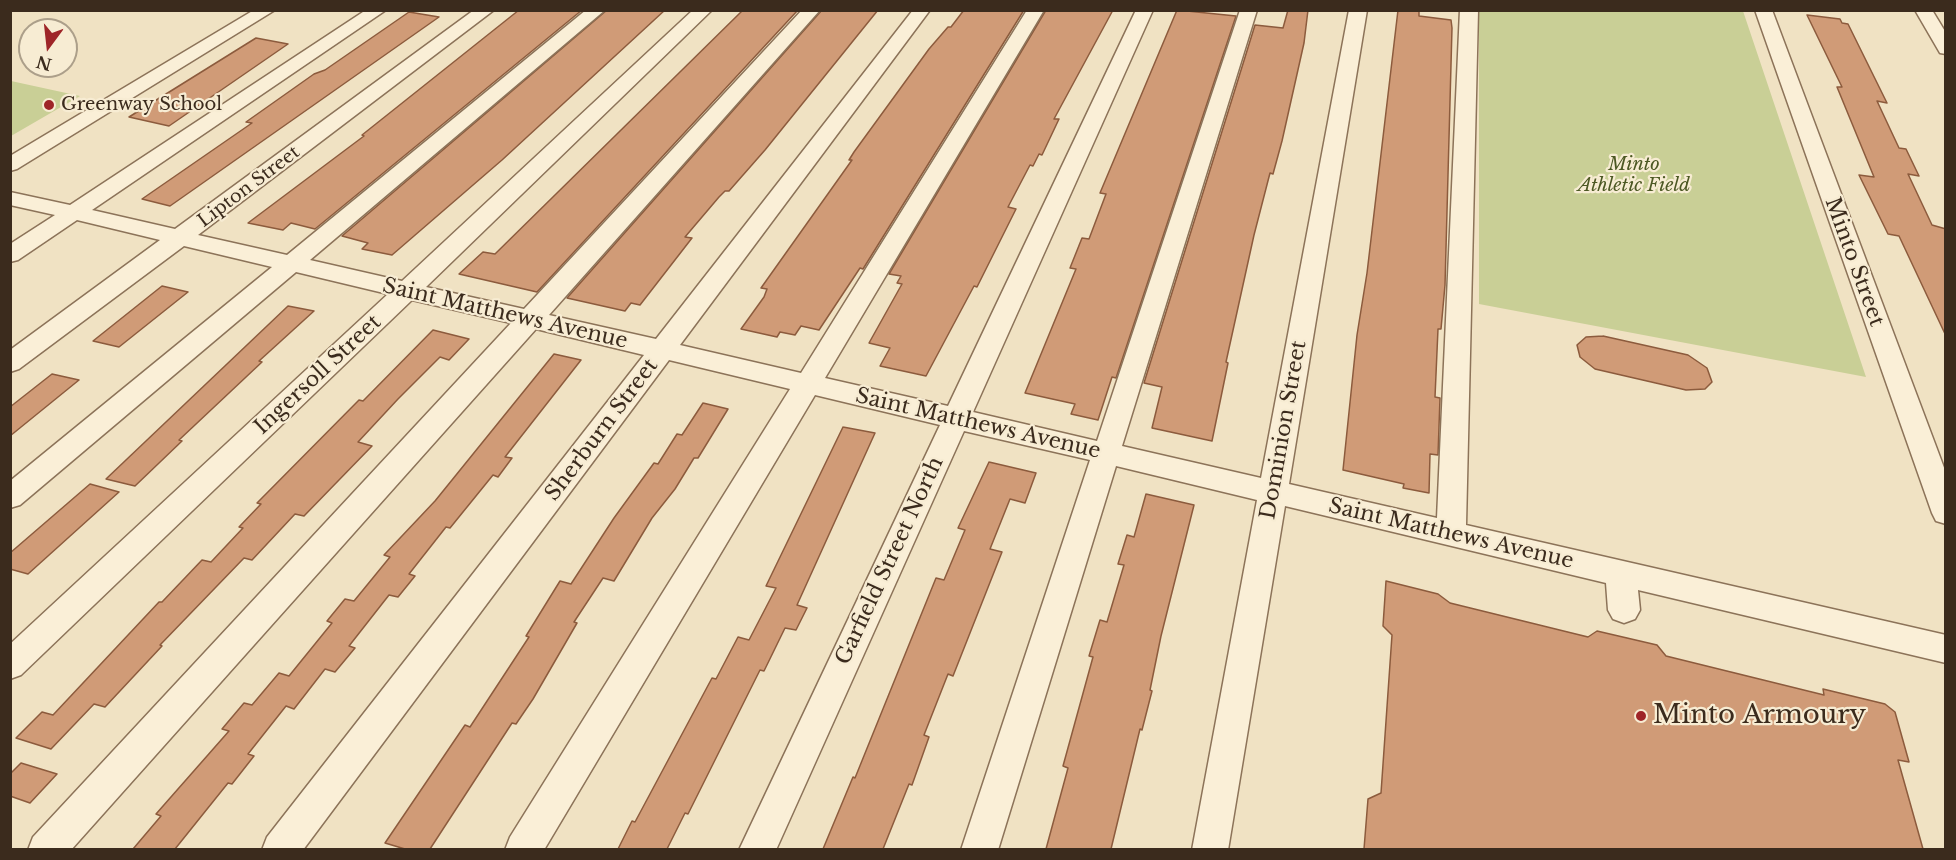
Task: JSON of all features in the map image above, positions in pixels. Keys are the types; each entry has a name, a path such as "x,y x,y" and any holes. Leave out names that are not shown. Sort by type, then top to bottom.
{"street":[{"path":"10,165 267,10"},
{"path":"10,255 378,10"},
{"name":"Lipton Street","path":"10,363 486,10"},
{"path":"10,496 597,10"},
{"name":"Ingersoll Street","path":"10,666 704,10"},
{"path":"46,849 812,10"},
{"name":"Sherburn Street","path":"280,849 922,10"},
{"path":"523,849 1036,10"},
{"name":"Garfield Street North","path":"757,849 1145,10"},
{"path":"979,849 1249,10"},
{"name":"Dominion Street","path":"1210,849 1358,10"},
{"path":"1451,533 1469,10"},
{"name":"Minto Street","path":"1762,10 1946,513"},
{"path":"1923,10 1946,49"},
{"name":"Saint Matthews Avenue","path":"10,198 1946,649"},
{"path":"1621,574 1624,610"}],"green space":[{"name":"Minto Athletic Field","path":"1479,11 1743,11 1866,377 1479,304"},
{"path":"11,81 80,96 11,136"}],"building":[{"path":"519,10 582,10 315,229 291,223 283,230 248,223 364,136 362,135"},
{"path":"607,10 665,10 502,160 392,255 362,249 368,243 342,236"},
{"path":"743,10 798,10 537,292 459,274 483,252 495,254"},
{"path":"822,10 878,10 765,150 729,191 725,191 719,197 685,237 692,238 640,305 631,303 625,311 567,298"},
{"path":"964,10 1024,10 863,269 860,268 819,330 801,326 795,335 780,332 777,337 741,329 764,297 767,289 761,288 852,160 849,160 854,152 929,49"},
{"path":"1046,10 1113,10 1054,119 1059,119 1042,155 1039,154 1033,166 1030,165 1008,207 1016,209 977,287 974,286 926,376 880,366 890,348 869,343 902,284 897,283 901,276 889,274"},
{"path":"1177,10 1236,16 1116,378 1112,377 1098,420 1071,414 1075,404 1025,393 1076,269 1070,268 1082,238 1089,239 1106,194 1100,193"},
{"path":"1288,10 1308,10 1304,43 1282,141 1273,174 1270,173 1254,235 1226,362 1228,363 1212,441 1152,428 1162,387 1144,383 1255,25 1283,28"},
{"path":"1398,10 1419,10 1419,16 1451,20 1452,28 1445,285 1441,329 1438,329 1435,397 1440,398 1438,455 1430,454 1429,493 1403,488 1404,484 1343,470 1357,335 1367,273"},
{"path":"409,12 439,17 170,206 142,199 252,123 246,122 314,74 325,70"},
{"path":"1807,15 1840,19 1842,23 1848,24 1887,103 1877,101 1899,148 1906,149 1919,176 1908,174 1932,225 1946,229 1946,336 1899,236 1888,234 1859,175 1874,177 1837,87 1842,87"},
{"path":"256,38 288,44 169,126 129,117"},
{"path":"162,286 188,292 119,347 93,341"},
{"path":"288,306 314,311 259,361 262,362 179,440 182,441 135,486 106,479"},
{"path":"433,330 469,339 449,360 440,357 398,399 358,442 372,446 304,516 295,514 252,560 244,558 160,645 162,646 105,707 94,704 51,749 16,738 42,712 53,715 159,602 162,602 202,560 211,562 243,528 239,527 261,504 257,503 359,400 363,401"},
{"path":"1603,336 1688,355 1707,368 1712,382 1705,389 1686,390 1595,369 1580,357 1577,345 1586,337"},
{"path":"554,354 581,360 505,457 512,458 498,477 493,475 450,528 446,527 409,574 415,576 398,597 389,595 349,646 355,648 335,672 325,669 294,709 286,706 248,754 254,756 232,784 228,783 175,849 133,849 161,816 156,814 229,731 222,729 244,703 252,705 279,673 289,676 332,623 327,621 345,599 354,601 390,557 384,555 435,501"},
{"path":"52,374 79,380 10,436 10,407"},
{"path":"703,403 728,409 698,458 694,458 675,489 652,518 614,581 603,578 574,622 577,623 533,699 516,724 512,723 430,849 405,849 385,843 465,725 470,727 529,637 526,636 560,581 571,584 614,518 654,463 658,464 677,434 682,435"},
{"path":"843,427 875,433 797,605 807,608 796,630 785,628 764,671 760,670 688,814 685,813 667,849 618,849 632,821 635,822 712,678 716,679 738,637 749,640 776,588 766,586"},
{"path":"989,462 1036,473 1025,503 1010,499 990,549 1002,552 953,676 948,674 924,735 929,737 912,785 909,784 883,849 823,849 853,777 855,778 936,578 944,580 965,530 958,528"},
{"path":"90,484 119,492 28,574 10,569 10,553"},
{"path":"1146,494 1194,505 1161,636 1150,690 1152,691 1142,730 1140,729 1111,849 1046,849 1068,768 1063,766 1093,657 1089,656 1100,620 1107,622 1124,565 1118,564 1127,535 1134,537"},
{"name":"Minto Armoury","path":"1386,581 1438,594 1450,603 1588,637 1597,631 1657,645 1666,656 1824,695 1823,689 1885,704 1895,712 1909,762 1898,760 1923,849 1364,849 1368,799 1381,793 1392,635 1383,626"},
{"path":"21,763 57,774 30,803 10,796 10,774"}],"place":[{"name":"Greenway School","path":"49,105"},
{"name":"Minto Armoury","path":"1641,716"}]}
